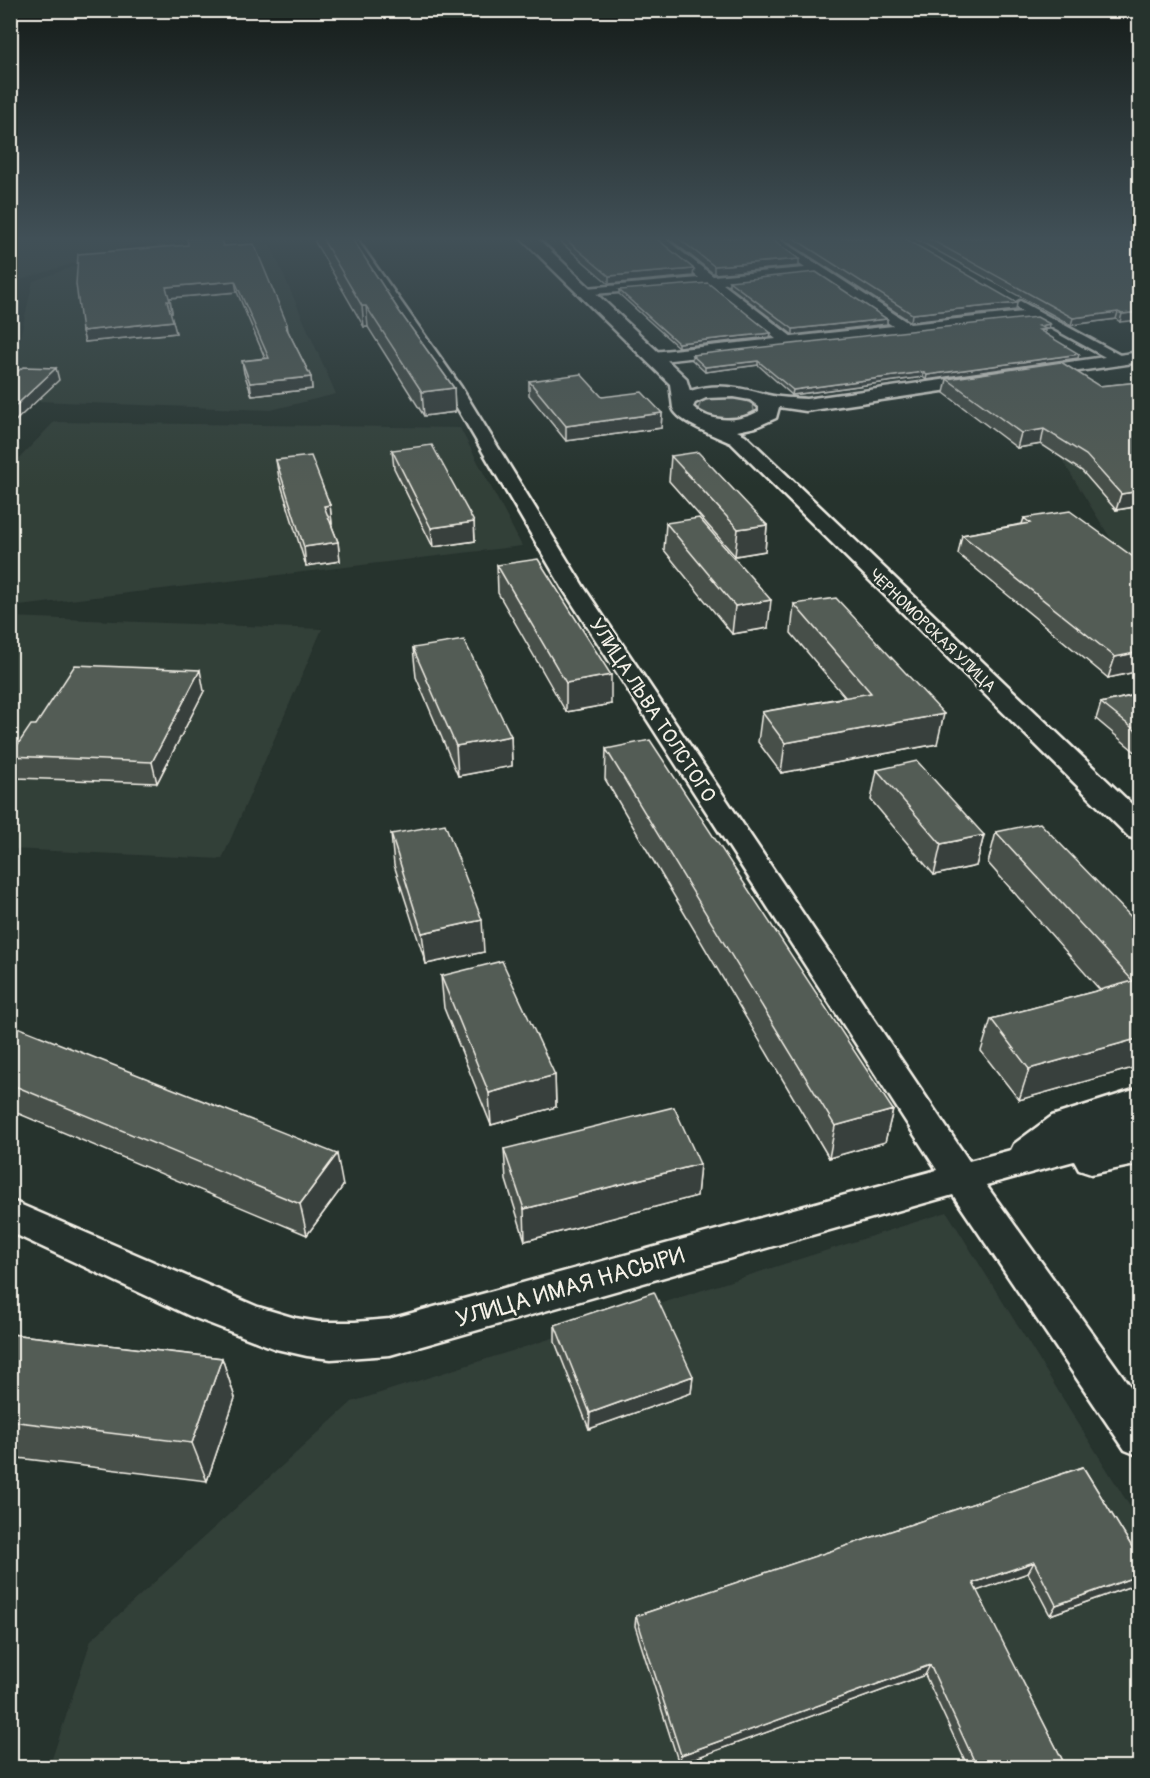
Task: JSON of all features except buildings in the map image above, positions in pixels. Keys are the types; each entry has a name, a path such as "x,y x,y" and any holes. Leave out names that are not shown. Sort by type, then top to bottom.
{"main road":[{"path":"616,321 679,382 720,391 745,393 766,407 806,405 1140,357"},
{"path":"679,382 683,403 695,395 720,391"},
{"name":"ЧЕРНОМОРСКАЯ УЛИЦА","path":"683,403 683,409 687,414 696,419 738,431 1140,830"},
{"path":"738,431 752,422 766,407"}],"street":[{"name":"УЛИЦА ЛЬВА ТОЛСТОГО","path":"407,321 453,387 574,589 961,1178 1140,1436"},
{"path":"761,321 789,342"},
{"path":"895,321 907,329"},
{"path":"653,357 981,321"},
{"path":"1047,321 1121,360"},
{"path":"1014,1164 1064,1126 1140,1101"},
{"name":"УЛИЦА ИМАЯ НАСЫРИ","path":"10,1215 201,1303 240,1318 296,1336 339,1341 372,1340 401,1334 1140,1128"},
{"path":"1014,1164 1092,1160 1140,1150"}],"shaded area":[{"path":"24,321 304,321 336,394 271,410 11,400 11,377"},
{"path":"1139,393 1139,576 1133,575 1056,450"},
{"path":"714,397 741,399 753,404 754,411 741,417 726,419 710,416 698,409 701,402"},
{"path":"54,422 460,428 522,546 11,607 10,468"},
{"path":"11,617 322,629 222,859 11,849"},
{"path":"947,1212 1139,1521 1139,1767 49,1768 91,1640 352,1402"}]}
